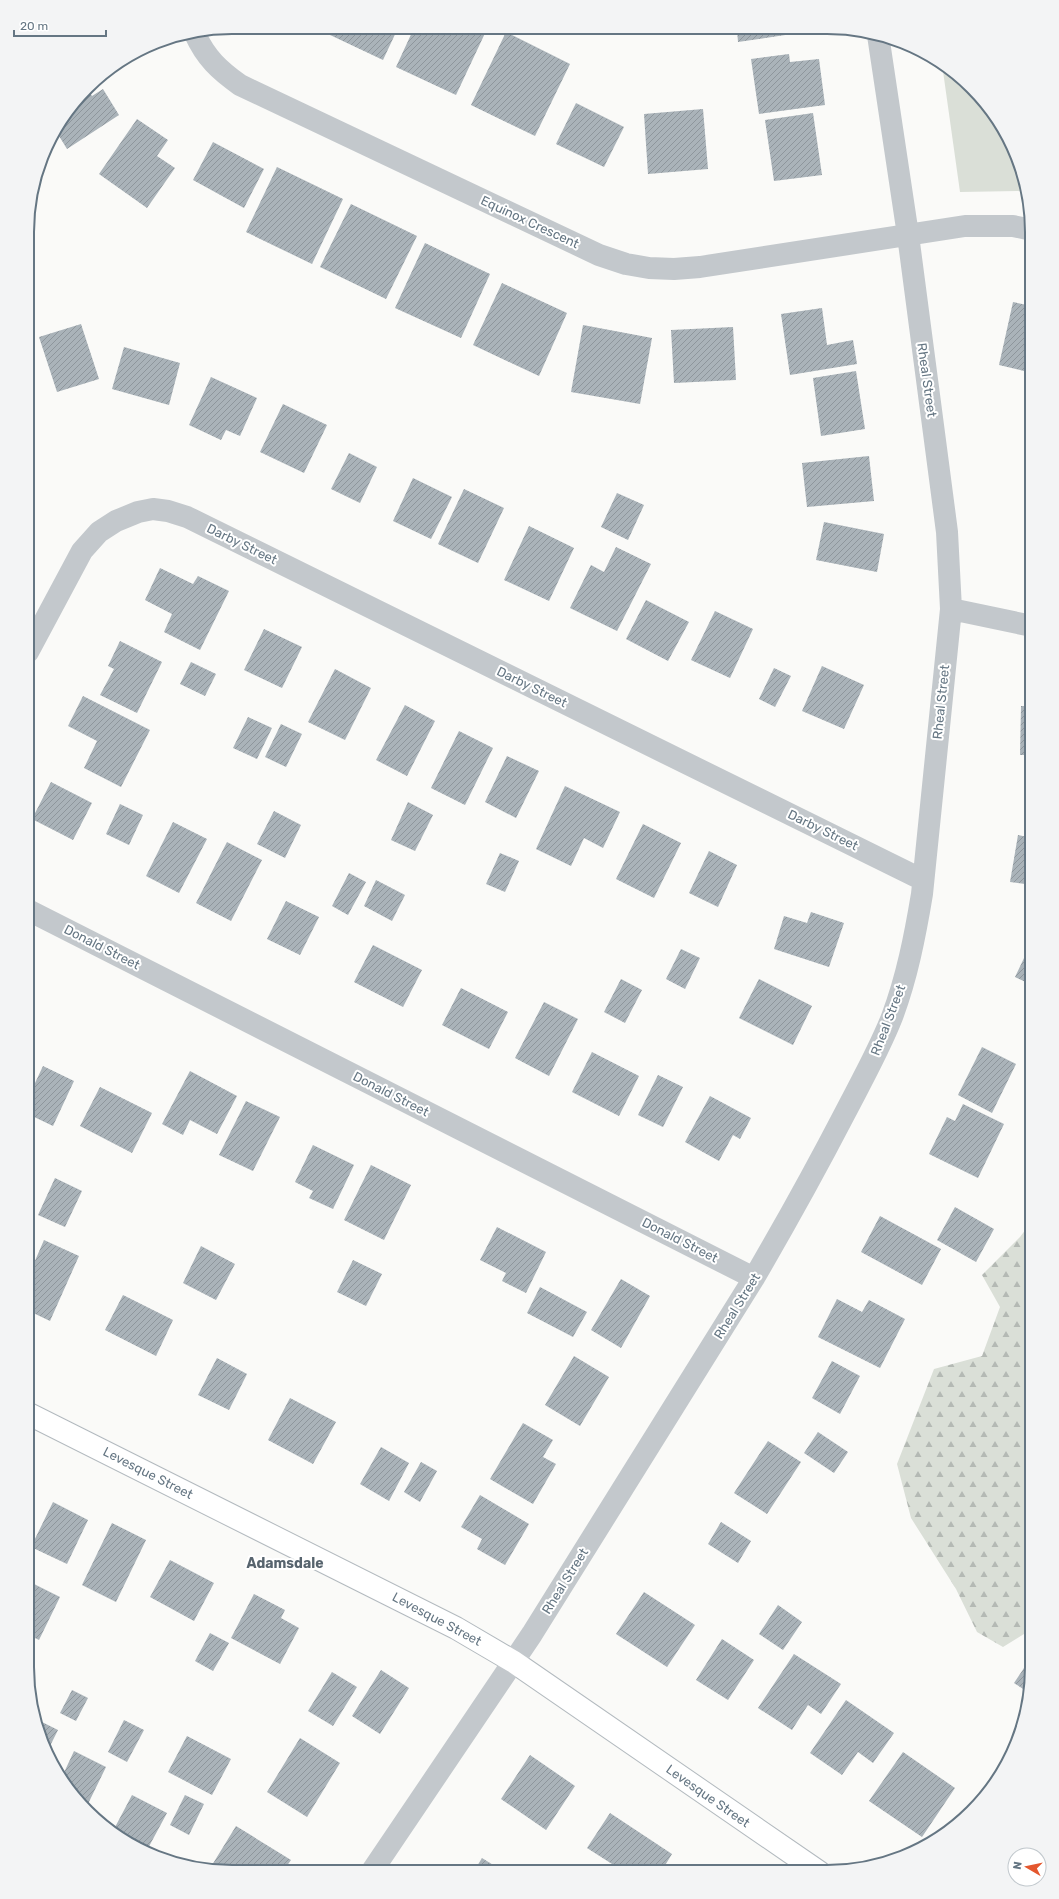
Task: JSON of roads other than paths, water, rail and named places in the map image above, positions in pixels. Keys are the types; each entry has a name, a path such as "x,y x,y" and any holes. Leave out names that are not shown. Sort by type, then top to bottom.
{"street":[{"name":"Equinox Crescent","path":"196,38 202,51 221,72 240,84 599,255 626,264 649,268 700,267 965,226 1013,226 1025,229"},
{"name":"Rheal Street","path":"376,1865 514,1662 754,1278 830,1142 872,1061 892,1018 904,979 915,935 923,880 951,609 947,532 908,235 879,41"},
{"name":"Darby Street","path":"34,641 82,550 99,532 116,521 138,512 153,509 168,511 187,517 923,880"},
{"path":"951,609 1025,625"},
{"name":"Donald Street","path":"34,913 754,1278"},
{"name":"Levesque Street","path":"34,1416 401,1599 456,1628 514,1662 809,1865"}],"district":[{"name":"Adamsdale","path":"285,1563"}]}
